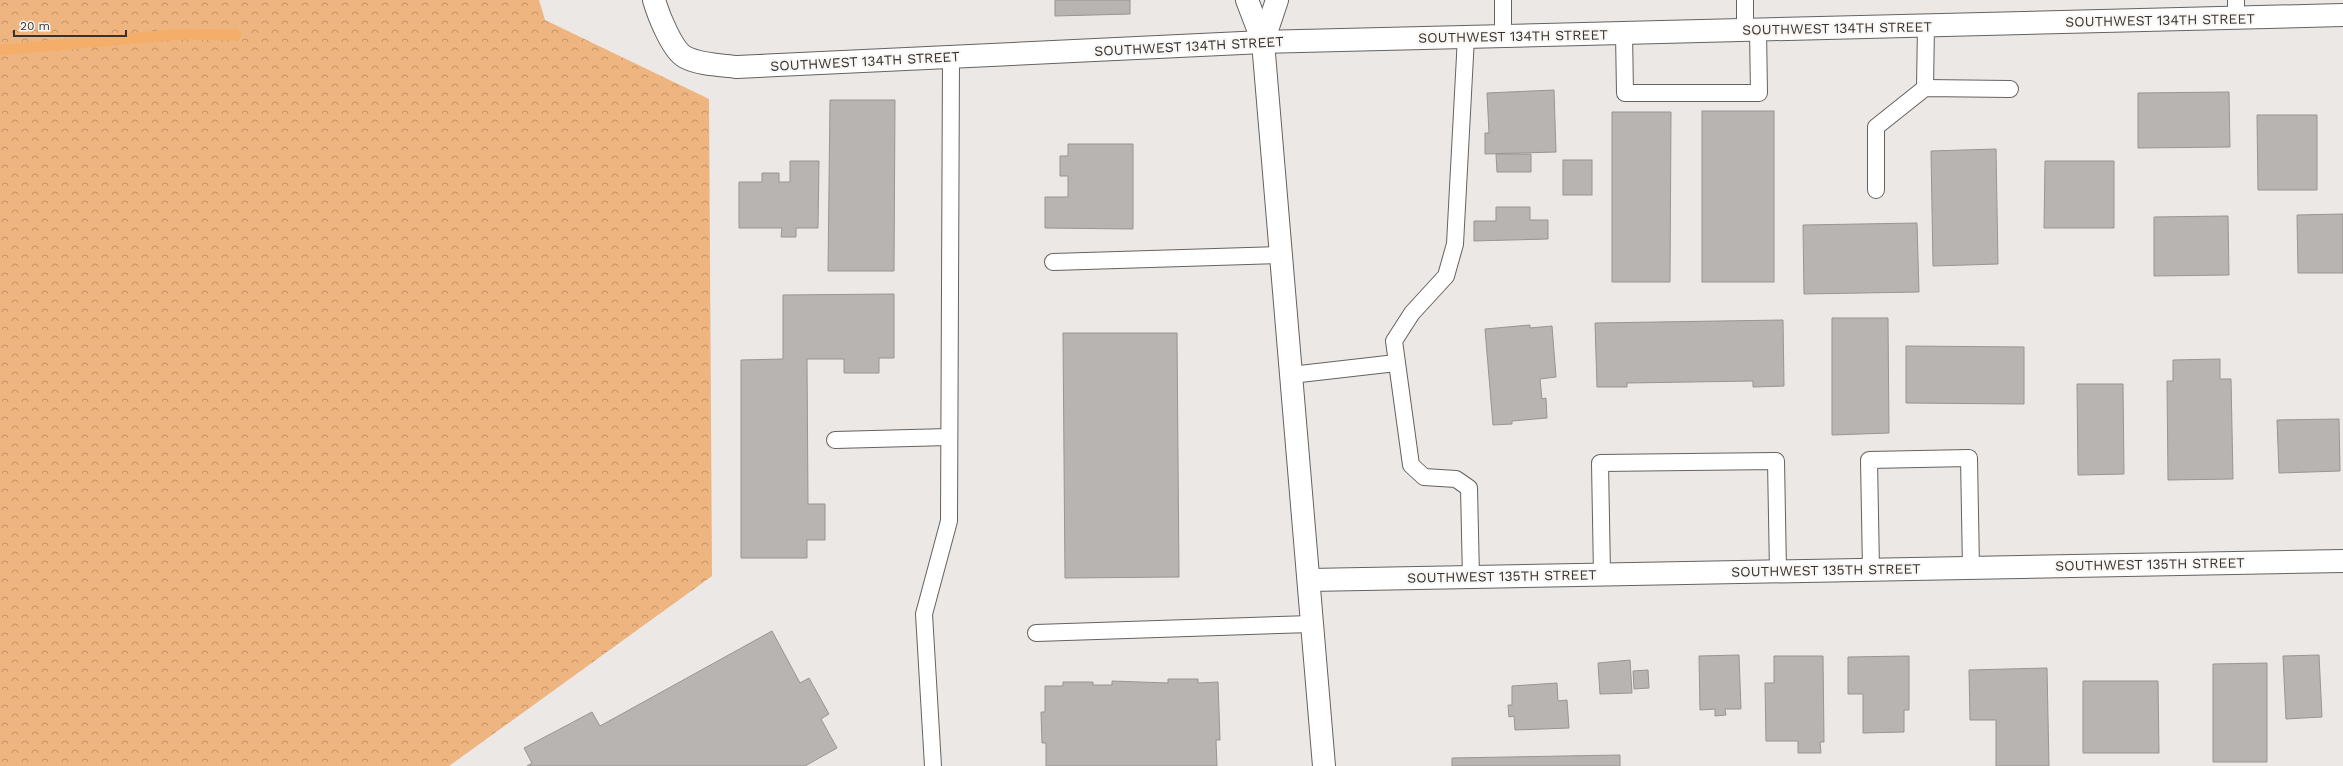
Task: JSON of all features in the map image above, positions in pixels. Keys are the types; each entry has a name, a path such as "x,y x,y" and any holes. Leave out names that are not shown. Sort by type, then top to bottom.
{"street":[{"name":"SOUTHWEST 134TH STREET","path":"654,0 661,25 684,57 713,65 737,67 1263,42 1926,26 2236,9 2343,15"},
{"path":"1247,0 1263,42 1324,766"},
{"path":"1263,42 1277,0"},
{"name":"SOUTHWEST 135TH STREET","path":"1308,580 2343,561"}],"lane":[{"path":"1502,0 1503,36"},
{"path":"1624,33 1625,93 1759,93 1752,30 1745,0"},
{"path":"1925,88 1926,26"},
{"path":"1466,37 1455,244 1446,276 1412,313 1394,341 1411,465 1424,478 1456,479 1470,488 1471,577"},
{"path":"933,766 924,614 949,521 951,57"},
{"path":"1876,190 1876,127 1925,88 2010,89"},
{"path":"1053,262 1281,255"},
{"path":"1291,375 1396,363"},
{"path":"835,440 949,437"},
{"path":"1871,570 1869,460 1969,458 1971,568"},
{"path":"1602,574 1600,463 1776,461 1778,571"},
{"path":"1036,633 1312,624"}],"green space":[{"path":"0,0 539,0 545,20 709,99 712,576 449,766 0,766"}],"building":[{"path":"1055,0 1130,0 1130,14 1055,16"},
{"path":"1554,90 1556,152 1485,154 1485,133 1489,133 1487,93"},
{"path":"2229,92 2230,147 2138,148 2138,93"},
{"path":"830,100 895,100 894,271 828,271"},
{"path":"1702,111 1774,111 1774,282 1702,282"},
{"path":"1612,112 1671,112 1670,282 1612,282"},
{"path":"2257,115 2317,115 2317,190 2258,190"},
{"path":"1068,144 1133,144 1133,229 1045,228 1045,197 1068,197 1068,176 1060,176 1060,156 1068,156"},
{"path":"1996,149 1998,264 1933,266 1931,151"},
{"path":"1496,154 1531,154 1531,172 1497,172"},
{"path":"1563,160 1592,160 1592,195 1563,195"},
{"path":"790,161 819,161 818,228 796,228 796,237 781,237 782,228 739,228 739,182 762,182 762,173 779,173 779,182 790,182"},
{"path":"2045,161 2114,161 2114,228 2044,228"},
{"path":"1496,207 1530,207 1530,220 1548,220 1548,239 1474,241 1474,221 1496,221"},
{"path":"2343,214 2343,273 2298,273 2297,215"},
{"path":"2228,216 2229,275 2154,276 2154,217"},
{"path":"1917,223 1919,292 1804,294 1803,225"},
{"path":"894,294 894,358 879,358 879,373 844,373 844,359 807,359 808,504 825,504 825,540 807,540 807,558 741,558 741,360 783,359 783,295"},
{"path":"1832,318 1888,318 1889,433 1832,435"},
{"path":"1783,320 1784,386 1753,387 1753,381 1627,383 1627,387 1597,387 1595,323"},
{"path":"1530,325 1530,328 1552,326 1556,377 1540,379 1542,399 1546,398 1547,418 1512,421 1512,424 1493,425 1485,329"},
{"path":"1063,333 1177,333 1179,577 1065,578"},
{"path":"1906,346 2024,347 2024,404 1906,403"},
{"path":"2220,359 2220,379 2231,379 2233,479 2168,480 2167,381 2173,381 2173,360"},
{"path":"2077,384 2123,384 2124,474 2078,475"},
{"path":"2339,419 2340,471 2279,473 2277,420"},
{"path":"772,631 800,683 809,678 829,714 821,719 837,748 805,766 527,766 532,763 524,748 592,712 600,726"},
{"path":"1739,655 1741,709 1725,709 1726,715 1715,716 1715,709 1700,710 1699,656"},
{"path":"2319,655 2322,717 2286,719 2283,656"},
{"path":"1774,656 1823,656 1824,742 1820,742 1821,753 1798,753 1798,741 1766,741 1765,683 1774,683"},
{"path":"1909,656 1909,710 1904,710 1904,732 1863,733 1863,694 1848,694 1848,657"},
{"path":"1630,660 1632,693 1600,694 1598,663"},
{"path":"2267,663 2267,762 2213,762 2213,664"},
{"path":"2047,668 2049,766 1996,766 1996,720 1970,720 1969,670"},
{"path":"1648,670 1649,688 1634,689 1633,671"},
{"path":"1168,679 1198,679 1198,683 1218,682 1220,740 1216,740 1217,766 1046,766 1046,743 1042,743 1041,712 1045,712 1045,686 1063,686 1063,682 1093,682 1093,685 1112,685 1112,681 1168,683"},
{"path":"2083,681 2158,681 2159,753 2083,753"},
{"path":"1557,683 1558,701 1567,700 1569,728 1515,730 1514,716 1509,717 1508,705 1512,705 1512,686"},
{"path":"1620,755 1620,766 1452,766 1452,758"}],"waterway":[{"path":"0,50 183,34 236,35"}]}
